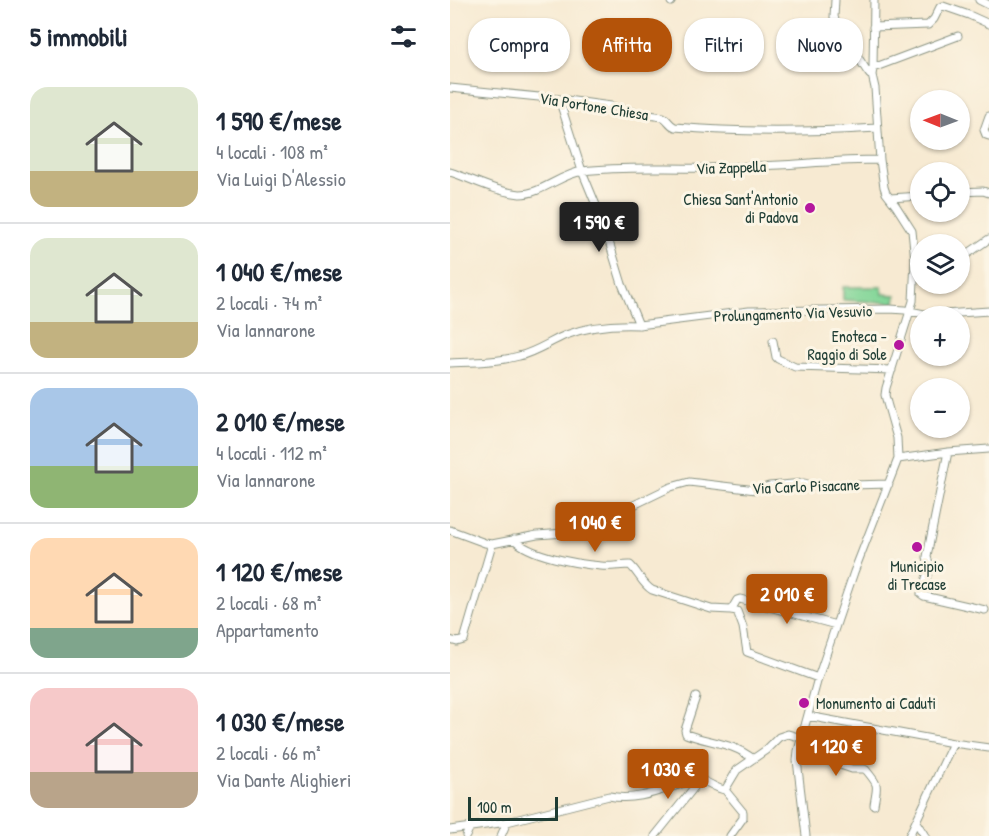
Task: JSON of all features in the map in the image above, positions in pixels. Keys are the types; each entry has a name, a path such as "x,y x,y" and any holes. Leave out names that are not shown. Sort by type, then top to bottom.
{"street":[{"path":"835,0 834,17 839,28 870,75 873,71 958,36"},
{"path":"874,0 873,71 884,187 912,234"},
{"path":"979,0 989,5"},
{"path":"873,27 928,25 943,6 989,24"},
{"name":"Via Portone Chiesa","path":"450,88 611,106 663,117 675,127 760,131 878,128"},
{"path":"559,99 582,171 603,222 621,284 639,325"},
{"path":"989,116 984,130 989,136"},
{"name":"Via Zappella","path":"450,172 506,192 521,194 531,193 563,177 582,171 634,167 700,168 880,160"},
{"path":"970,192 989,193"},
{"path":"890,198 910,197"},
{"path":"970,252 989,239"},
{"name":"Prolungamento Via Vesuvio","path":"450,363 520,356 568,334 600,326 639,325 749,311 880,309 910,311"},
{"name":"Prolungamento Via Vesuvio","path":"970,312 989,311"},
{"path":"806,836 797,760 801,738 818,678 865,540 898,459 897,438 885,395 910,314"},
{"path":"773,341 776,357 795,367 892,370"},
{"path":"898,459 989,449"},
{"path":"948,452 927,557 930,566 921,594 985,610"},
{"name":"Via Carlo Pisacane","path":"492,544 537,535 565,533 671,487 689,482 756,490 770,486 804,483 815,486 889,484"},
{"path":"450,530 492,544 464,640 457,642 450,640"},
{"path":"514,539 525,548 556,559 599,566 630,565 646,587 652,590 711,609 732,610 738,613 747,652 818,678"},
{"path":"732,610 737,600 740,599 836,625"},
{"path":"696,697 685,730 686,734 740,749 753,759"},
{"path":"808,716 989,748"},
{"path":"725,790 737,770 766,750 779,737 788,734 801,738"},
{"path":"909,836 953,743"},
{"path":"800,746 827,754 831,762 847,768 866,770 877,786 873,805"},
{"path":"655,836 700,780"},
{"path":"450,830 507,822 609,796 620,798 638,796 700,780 725,790 743,812 743,818 730,836"},
{"path":"501,836 507,822"},
{"path":"916,822 925,836"},
{"path":"466,836 470,827"}],"green space":[{"path":"843,287 882,287 883,294 896,295 895,303 843,300"}],"place":[{"name":"Chiesa Sant'Antonio di Padova","path":"810,208"},
{"name":"Enoteca - Raggio di Sole","path":"899,345"},
{"name":"Municipio di Trecase","path":"917,547"},
{"name":"Monumento ai Caduti","path":"804,703"}]}
